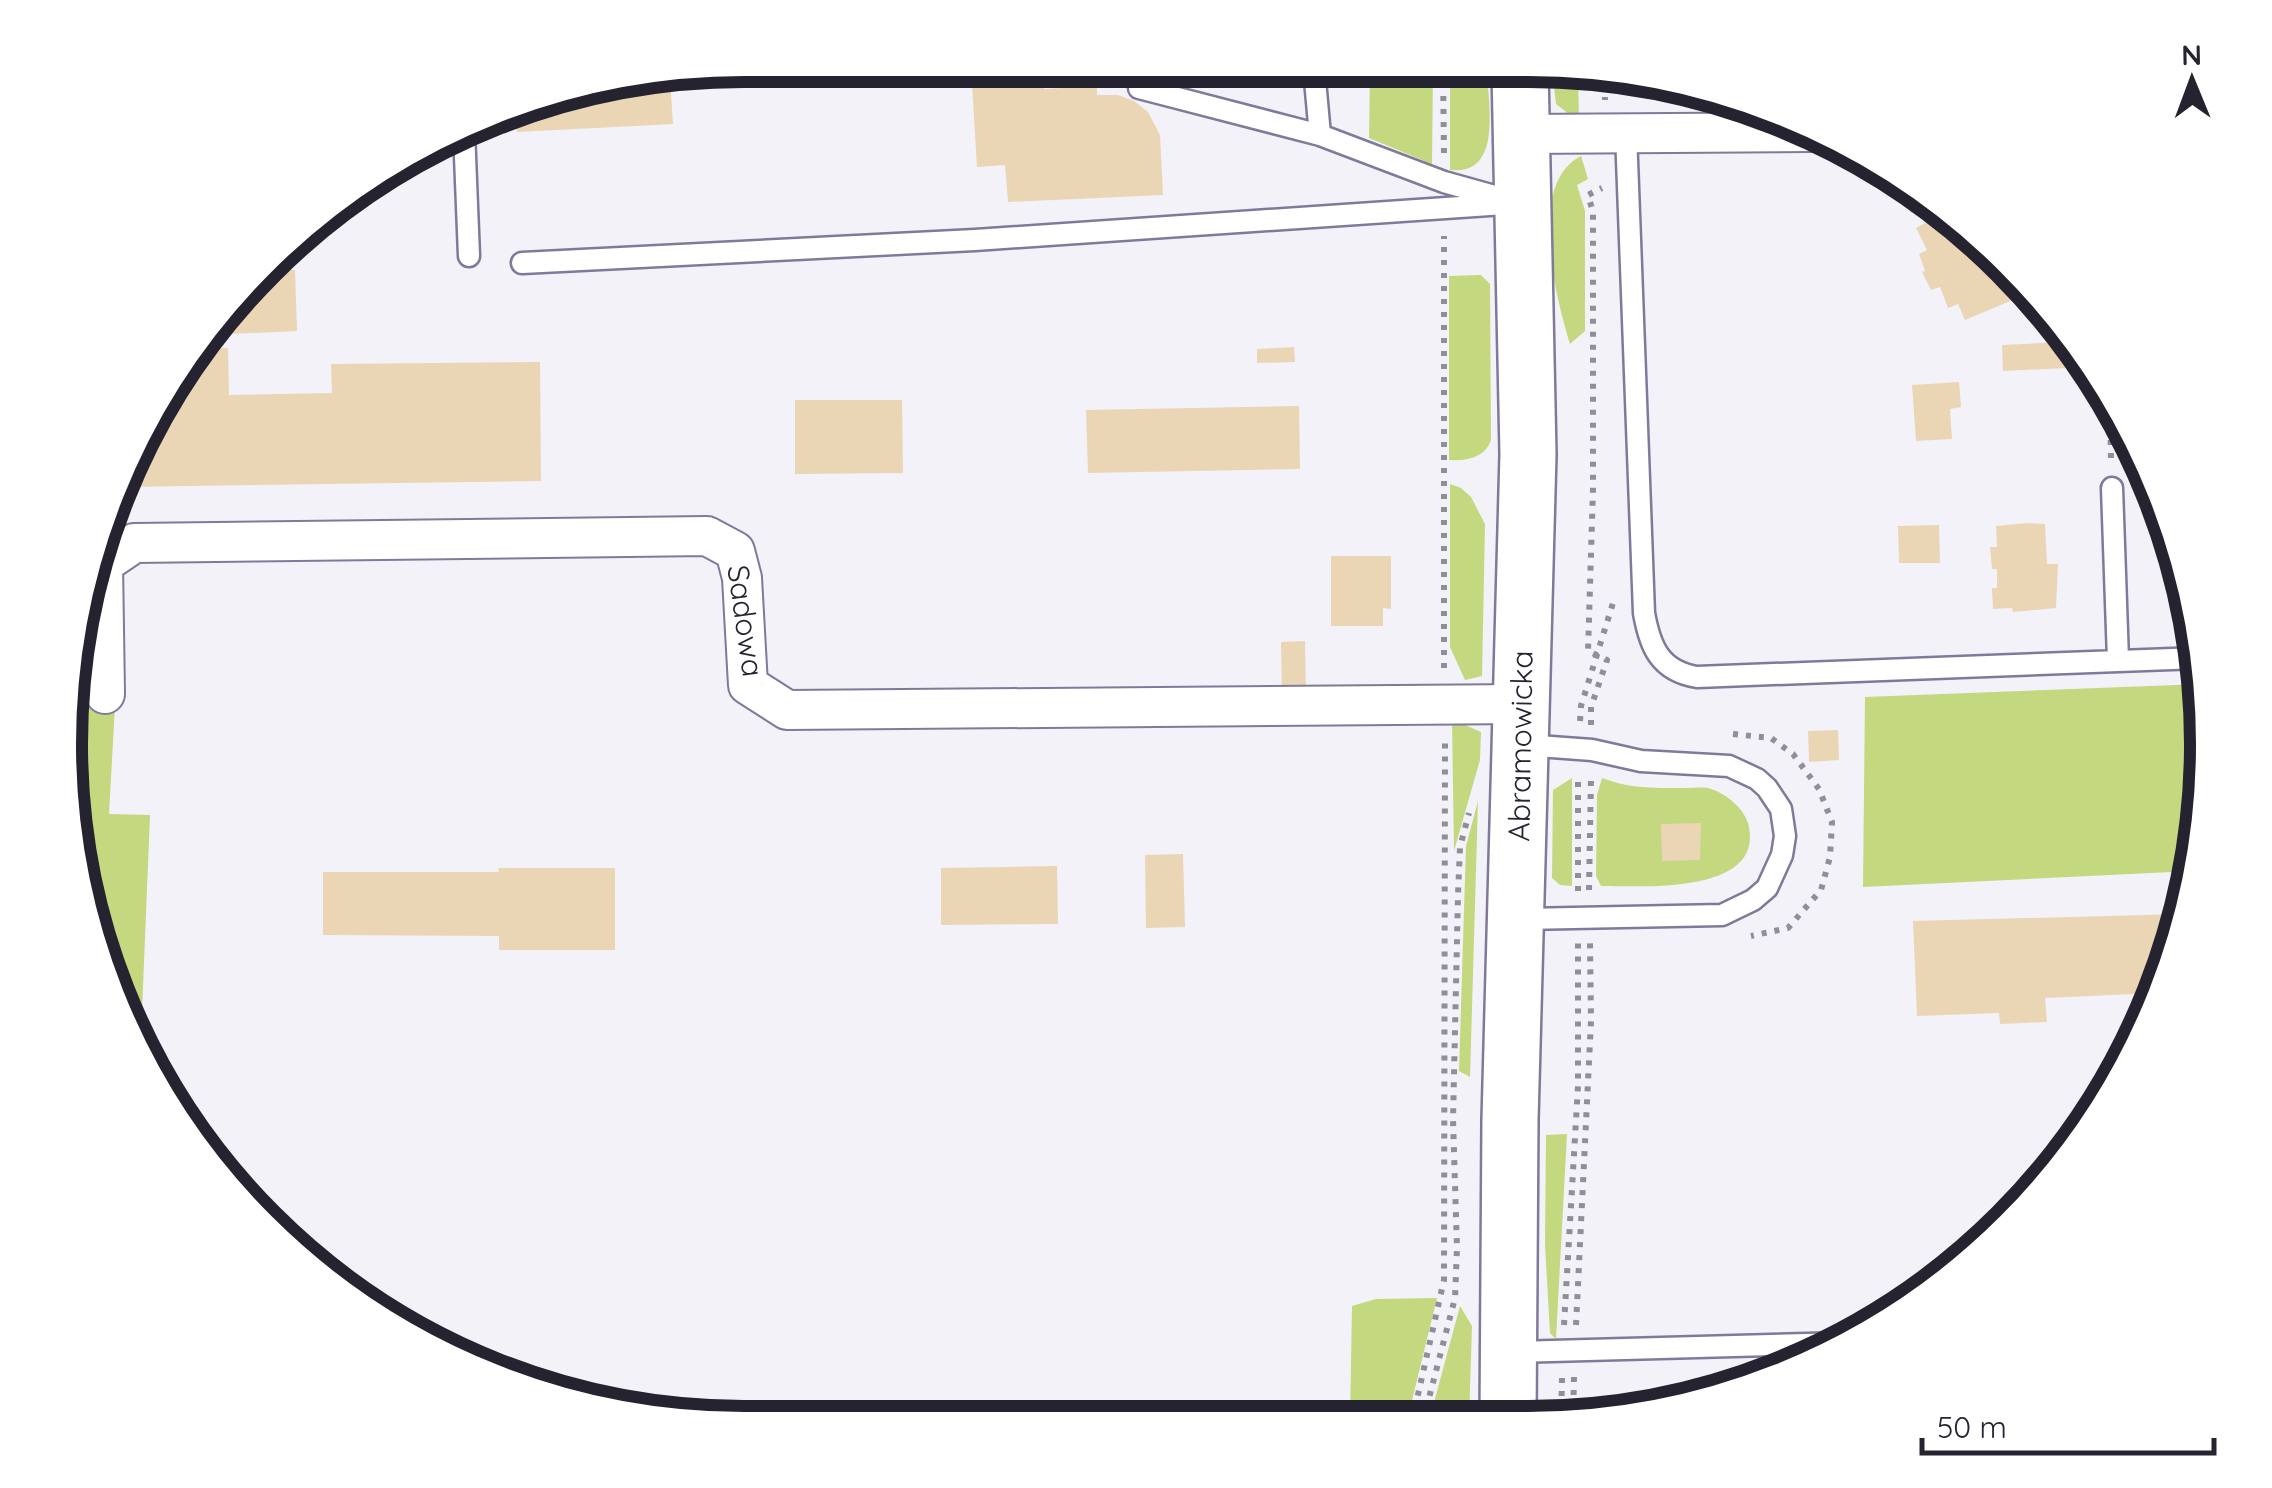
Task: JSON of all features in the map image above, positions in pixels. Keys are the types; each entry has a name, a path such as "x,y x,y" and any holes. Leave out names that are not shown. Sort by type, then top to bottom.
{"main road":[{"name":"Abramowicka","path":"1508,1406 1510,1120 1528,426 1520,82"}],"street":[{"path":"1520,134 1779,132"},
{"name":"Sadowa","path":"109,560 134,543 707,536 735,551 742,578 748,685 787,710 1444,706 1522,724"},
{"name":"Sadowa","path":"103,580 105,694"}],"lane":[{"path":"1139,82 1139,88 1320,134 1444,182 1521,203"},
{"path":"1315,82 1320,134"},
{"path":"1607,134 1644,614 1655,653 1665,665 1697,677 2184,658"},
{"path":"465,145 470,256"},
{"path":"522,263 975,240 1521,203"},
{"path":"2112,488 2118,660"},
{"path":"1517,919 1711,917 1732,912 1767,888 1782,854 1785,836 1775,799 1757,779 1744,772 1713,763 1621,759 1578,749 1522,724"},
{"path":"1510,1352 1808,1343"}],"path":[{"path":"1443,82 1444,182"},
{"path":"1604,206 1597,190 1607,134"},
{"path":"1415,1406 1444,1280 1444,208"},
{"path":"2111,431 2112,488"},
{"path":"1561,1404 1579,1054 1578,749 1581,706 1614,598"},
{"path":"1591,707 1603,724"},
{"path":"1732,734 1771,738 1793,754 1819,789 1832,822 1830,857 1821,890 1788,928 1744,936"},
{"path":"1590,941 1610,941"},
{"path":"1427,1406 1455,1298 1454,1085"}],"green space":[{"path":"1370,82 1433,82 1432,164 1369,138"},
{"path":"1450,82 1488,82 1490,118 1485,150 1478,162 1467,169 1450,170"},
{"path":"1554,83 1578,85 1579,122 1556,104"},
{"path":"1581,156 1588,179 1577,185 1585,211 1585,331 1570,344 1553,271 1550,215 1554,191 1564,170"},
{"path":"1481,275 1490,284 1491,440 1474,457 1449,460 1449,276"},
{"path":"1450,484 1471,497 1485,524 1482,676 1465,680 1450,647"},
{"path":"2186,685 2188,787 2177,872 1863,887 1865,697"},
{"path":"84,705 115,706 109,814 150,815 142,1017 118,957 95,873 84,787"},
{"path":"1452,719 1481,732 1480,760 1454,851"},
{"path":"1572,778 1572,886 1560,885 1552,878 1553,790"},
{"path":"1602,778 1643,787 1714,790 1732,801 1746,817 1749,846 1739,863 1721,875 1671,885 1601,886 1596,876 1597,795"},
{"path":"1478,801 1470,1077 1459,1071 1466,846"},
{"path":"1567,1134 1556,1339 1550,1333 1545,1245 1546,1135"},
{"path":"1437,1298 1411,1406 1350,1406 1352,1306 1376,1299"},
{"path":"1460,1306 1472,1326 1469,1406 1433,1406"}],"building":[{"path":"1044,82 1044,89 1097,86 1097,95 1118,95 1134,101 1148,112 1160,135 1163,195 1008,202 1005,165 977,167 972,84"},
{"path":"671,87 673,124 517,132 517,123 573,105"},
{"path":"1919,211 1964,247 2016,298 1965,320 1958,304 1948,308 1940,287 1931,290 1922,272 1925,271 1919,254 1927,250 1916,228 1925,223"},
{"path":"282,270 295,270 297,331 225,334 247,308"},
{"path":"2054,343 2068,368 2003,371 2002,345"},
{"path":"1294,347 1295,362 1257,363 1257,349"},
{"path":"214,348 228,348 229,395 332,393 331,364 540,362 541,481 135,487 171,413"},
{"path":"1959,382 1961,407 1950,409 1952,439 1916,441 1912,385"},
{"path":"795,400 902,400 903,473 795,474"},
{"path":"1299,406 1300,469 1088,473 1086,410"},
{"path":"2045,524 2047,564 2058,564 2056,608 2013,612 2012,608 1993,609 1992,588 1997,588 1997,569 1992,569 1990,547 1997,547 1996,526"},
{"path":"1939,525 1940,563 1899,563 1898,526"},
{"path":"1331,556 1391,556 1391,609 1383,608 1383,626 1331,626"},
{"path":"1305,641 1306,695 1282,696 1281,642"},
{"path":"1838,730 1839,760 1809,762 1808,731"},
{"path":"1701,823 1700,860 1662,861 1661,824"},
{"path":"1183,854 1185,927 1146,928 1145,855"},
{"path":"1057,866 1058,924 941,925 941,868"},
{"path":"498,868 615,868 615,950 499,950 499,936 323,935 323,872 499,872"},
{"path":"2167,914 2140,994 2045,998 2047,1022 2000,1024 1999,1013 1917,1016 1913,921"}]}
